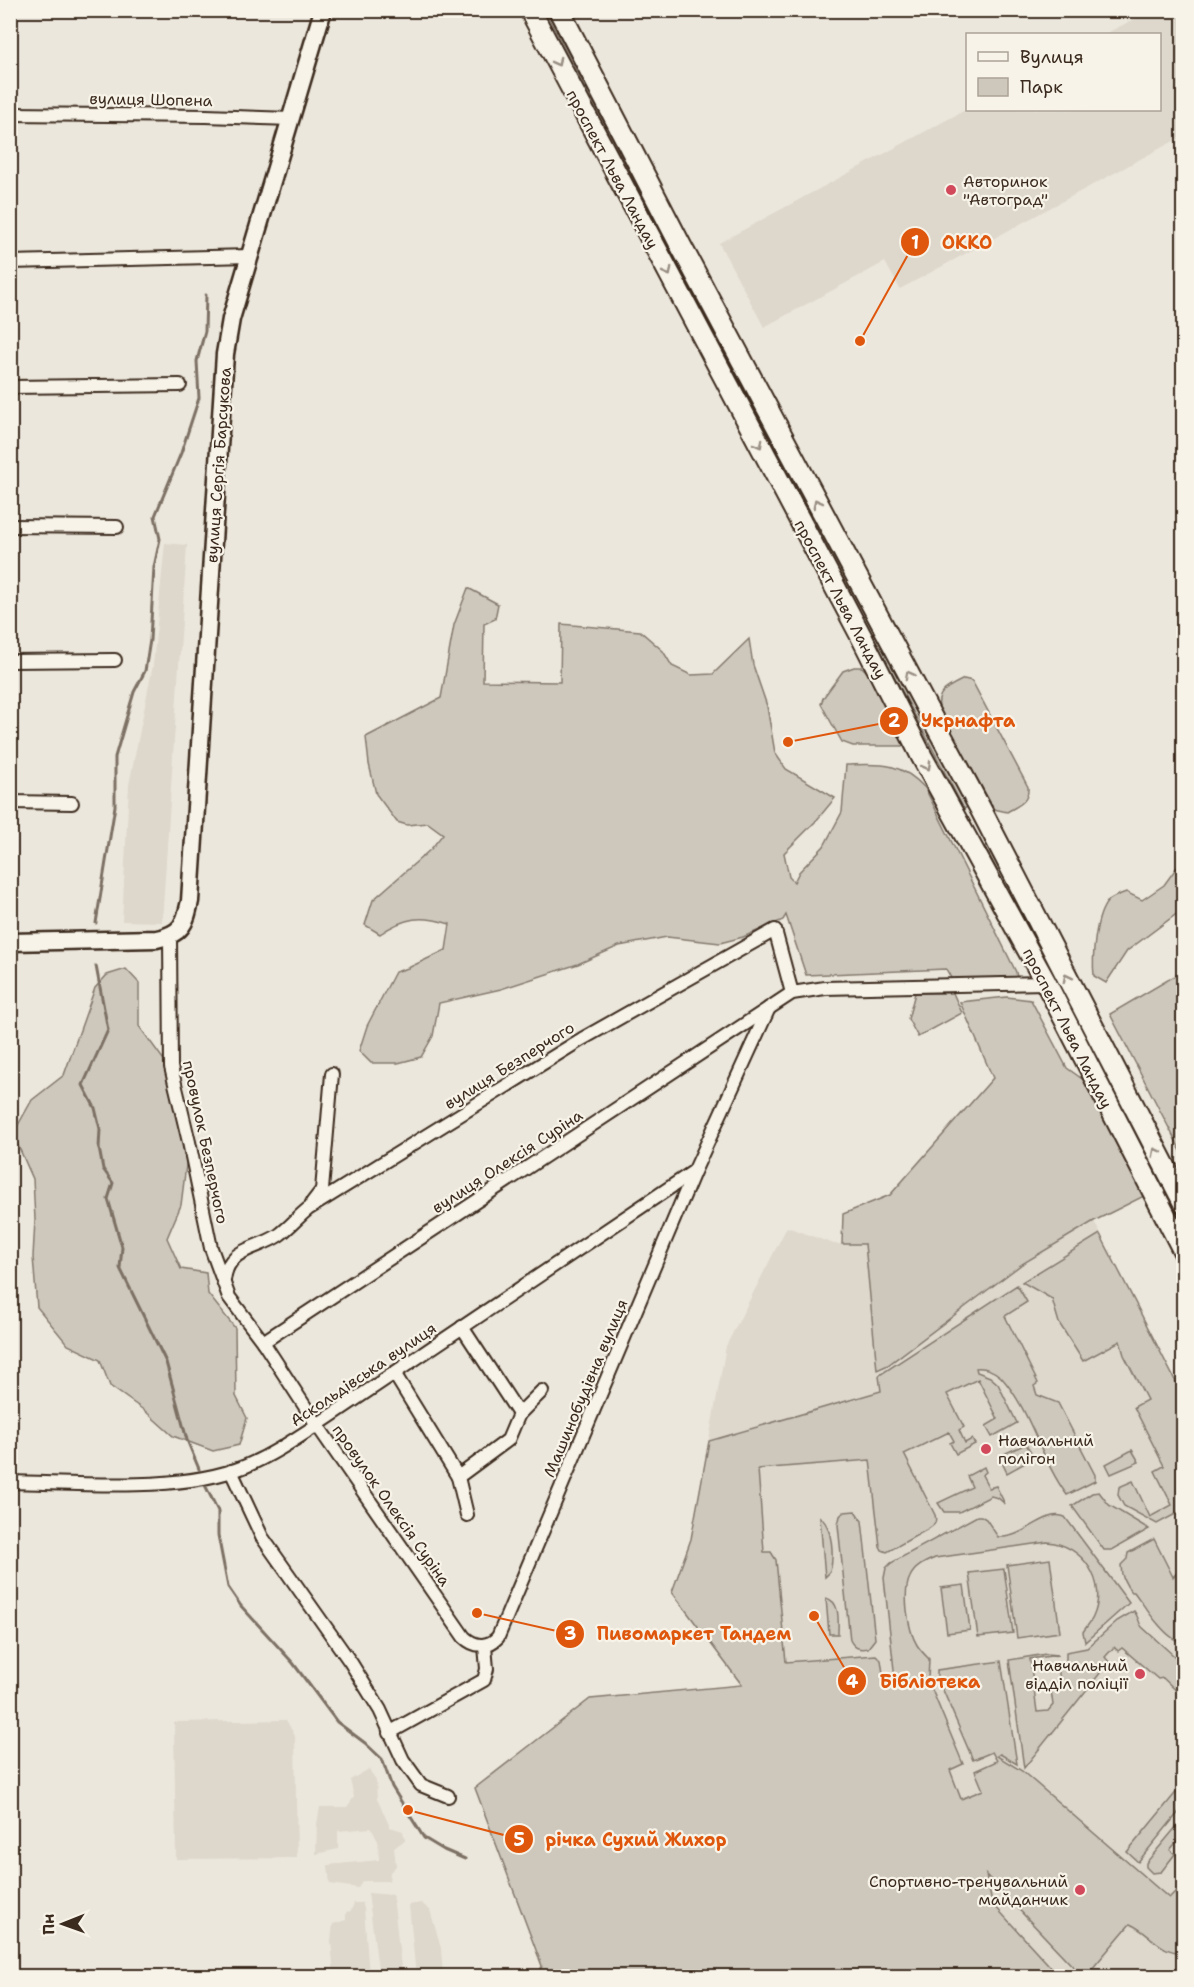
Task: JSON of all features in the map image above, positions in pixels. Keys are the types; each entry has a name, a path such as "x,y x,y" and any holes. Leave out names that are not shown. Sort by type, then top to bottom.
{"main road":[{"name":"вулиця Сергія Барсукова","path":"175,933 186,917 190,901 225,354 231,319 323,10"},
{"name":"проспект Льва Ландау","path":"530,10 862,638 922,757 1046,983 1184,1252"},
{"name":"проспект Льва Ландау","path":"559,10 686,256 980,808 1184,1203"},
{"path":"957,820 980,808"},
{"path":"10,942 157,939 175,933"}],"street":[{"name":"вулиця Шопена","path":"10,114 291,119"},
{"path":"10,262 250,256"},
{"path":"10,387 180,385"},
{"path":"10,526 117,527"},
{"path":"10,661 115,660"},
{"path":"10,802 72,803"},
{"name":"вулиця Безперчого","path":"224,1280 226,1268 238,1253 278,1235 308,1209 582,1040 775,930 792,993"},
{"name":"провулок Безперчого","path":"175,933 171,1067 211,1248 224,1280"},
{"path":"792,993 821,988 1046,983"},
{"name":"вулиця Олексія Суріна","path":"263,1342 792,993"},
{"name":"Машинобудівна вулиця","path":"485,1646 492,1644 498,1637 694,1172 769,1008"},
{"path":"308,1209 322,1190 332,1074"},
{"name":"Аскольдівська вулиця","path":"11,1483 139,1484 182,1481 231,1471 273,1454 694,1172"},
{"name":"провулок Олексія Суріна","path":"224,1280 230,1297 464,1637 469,1642 485,1646"},
{"path":"462,1327 519,1414"},
{"path":"394,1373 458,1477 467,1515"},
{"path":"458,1477 508,1440 519,1414 542,1391"},
{"path":"10,1471 11,1483"},
{"path":"231,1471 262,1537 351,1662 380,1710 403,1760 421,1785 448,1796"},
{"path":"389,1733 484,1680 487,1669 485,1646"}],"shaded area":[{"name":"Авторинок \"Автоград\"","path":"1150,11 1183,11 1183,136 900,289 885,262 764,327 719,243 966,110 1161,111 1161,33 1107,33"},
{"path":"165,543 187,545 162,922 122,921 129,785 153,665"},
{"path":"1094,1221 1183,1396 1183,1976 1059,1976 992,1903 985,1874 908,1679 743,1685 672,1592 691,1539 726,1346 787,1227 834,1244 865,1244 877,1369 888,1365 1022,1264"},
{"path":"286,1720 295,1736 297,1858 176,1859 174,1722"},
{"path":"369,1769 376,1781 377,1799 390,1827 403,1831 405,1840 394,1848 396,1866 390,1872 389,1881 362,1881 358,1888 330,1884 328,1865 379,1860 378,1841 371,1828 338,1831 338,1849 316,1854 320,1807 347,1807 354,1797 350,1780"},
{"path":"368,1893 393,1895 402,1976 379,1976"},
{"path":"354,1903 362,1903 364,1908 369,1976 334,1976 331,1941 333,1924 346,1920 346,1912 351,1911"},
{"path":"421,1903 430,1910 441,1948 443,1976 416,1976 409,1905"},
{"path":"767,1970 834,1976 763,1976"}],"green space":[{"path":"545,11 550,11 969,806 964,809"},
{"path":"468,588 498,604 495,619 484,624 483,681 560,682 561,624 640,631 663,651 672,666 691,675 713,674 749,639 753,665 767,706 775,753 786,769 835,798 784,853 789,877 794,882 799,872 824,846 842,812 846,765 880,765 898,769 916,779 925,788 1017,977 1011,984 951,985 951,978 946,969 806,975 786,915 783,920 743,937 720,943 667,937 619,946 578,964 501,989 439,1003 433,1036 421,1057 398,1063 371,1063 359,1051 367,1026 395,972 446,950 450,924 430,919 414,919 397,924 380,934 365,925 373,900 431,849 443,834 428,823 407,825 397,822 376,794 366,737 441,698 454,625"},
{"path":"862,667 868,673 877,693 893,713 904,742 902,746 853,746 842,742 821,704 843,671"},
{"path":"964,679 972,681 1028,787 1025,800 1007,812 994,809 940,712 941,695"},
{"path":"987,844 1065,988 1060,991 985,847"},
{"path":"1177,867 1183,872 1183,909 1127,951 1106,983 1094,976 1097,926 1108,901 1126,892 1142,900 1164,885"},
{"path":"126,969 139,983 139,1026 166,1063 187,1157 181,1205 167,1238 181,1269 206,1273 208,1294 235,1328 236,1396 247,1418 239,1445 213,1451 173,1436 145,1411 110,1386 100,1360 68,1345 37,1307 33,1257 35,1220 33,1179 13,1134 32,1100 64,1075 95,988 107,975"},
{"path":"1183,971 1183,1155 1110,1014"},
{"path":"915,993 953,993 962,1013 918,1037 908,1019"},
{"path":"1068,996 1183,1213 1183,1225 1064,997"},
{"path":"1007,997 1031,1000 1067,1068 1085,1081 1146,1195 1094,1221 1022,1264 888,1365 877,1370 865,1244 842,1244 843,1214 890,1195 993,1078 960,1002"},
{"path":"1100,1234 1183,1396 1183,1510 1157,1524 1124,1506 1118,1495 1119,1487 1133,1481 1150,1517 1172,1505 1155,1471 1164,1466 1134,1407 1147,1400 1124,1355 1120,1341 1083,1361 1059,1323 1052,1299 1022,1282"},
{"path":"1017,1285 1027,1302 1005,1316 1038,1383 1034,1386 1037,1395 1058,1403 1095,1475 1095,1481 1067,1495 1050,1467 1011,1390 996,1373 979,1368 976,1368 977,1372 990,1377 998,1384 1017,1423 992,1437 986,1426 998,1419 978,1379 947,1394 964,1427 959,1430 965,1443 972,1439 975,1444 956,1454 950,1443 954,1441 949,1432 904,1454 936,1521 930,1528 887,1552 880,1546 870,1460 758,1469 764,1552 771,1552 776,1560 786,1662 876,1655 881,1660 884,1680 895,1679 884,1578 886,1568 891,1563 977,1516 986,1519 998,1537 1017,1533 1050,1517 1058,1515 1065,1517 1129,1603 1085,1642 1083,1632 1092,1619 1097,1604 1095,1578 1081,1557 1060,1544 1047,1542 935,1558 921,1565 912,1573 906,1592 911,1630 917,1645 929,1659 928,1680 963,1764 950,1770 961,1799 983,1790 975,1771 997,1761 992,1752 973,1760 937,1676 937,1670 1001,1661 1017,1764 1000,1754 997,1756 1022,1771 1169,1898 1183,1884 1183,1952 1168,1950 1130,1924 1086,1976 1082,1976 986,1875 992,1903 1059,1976 834,1976 767,1970 763,1976 538,1976 542,1966 475,1788 590,1699 742,1685 672,1592 691,1539 709,1441 881,1391 879,1376 881,1374"},
{"path":"1026,1444 1034,1458 1007,1473 999,1456"},
{"path":"1132,1450 1139,1462 1111,1474 1106,1464"},
{"path":"984,1467 986,1472 982,1475 989,1488 996,1486 1005,1504 991,1496 959,1512 944,1512 938,1503 972,1487 967,1476"},
{"path":"1099,1492 1109,1505 1149,1529 1112,1550 1104,1550 1072,1506 1092,1493"},
{"path":"855,1511 862,1521 875,1639 865,1649 855,1647 850,1640 838,1525 840,1516 844,1512"},
{"path":"820,1517 828,1528 832,1551 830,1572 825,1577"},
{"path":"1154,1539 1173,1577 1183,1566 1184,1637 1180,1641 1168,1635 1127,1586 1122,1576 1121,1565 1127,1559 1128,1553"},
{"path":"1050,1559 1060,1632 1017,1638 1007,1565"},
{"path":"1004,1569 1013,1633 978,1637 969,1573"},
{"path":"964,1585 970,1630 947,1633 941,1588"},
{"path":"826,1598 834,1603 836,1608 838,1634 829,1634"},
{"path":"1134,1611 1142,1627 1183,1664 1183,1697 1163,1678 1158,1679 1122,1648 1118,1651 1114,1647 1105,1657 1109,1662 1024,1768 1009,1660 1046,1654 1058,1655 1030,1659 1037,1712 1048,1711 1053,1705 1050,1683 1060,1682 1058,1666 1066,1665 1066,1652 1087,1648 1117,1621"},
{"path":"1183,1784 1183,1807 1138,1862 1127,1852"},
{"path":"1182,1820 1183,1834 1170,1850 1175,1854 1161,1872 1152,1873 1146,1867 1146,1863"}],"waterway":[{"path":"96,923 115,806 115,757 134,692 145,671 150,640 154,567 160,539 155,516 181,453 199,398 197,361 205,331 206,295"},
{"path":"96,966 108,1030 83,1085 95,1108 100,1129 99,1148 103,1169 113,1183 108,1199 122,1247 120,1268 166,1362 187,1440 199,1469"},
{"path":"205,1485 218,1511 218,1535 228,1587 241,1606 293,1663 337,1722 382,1759 392,1787 424,1838 465,1859"}],"place":[{"name":"Авторинок \"Автоград\"","path":"951,190"},
{"name":"ОККО","path":"860,341"},
{"name":"Укрнафта","path":"788,742"},
{"name":"Навчальний полігон","path":"986,1449"},
{"name":"Пивомаркет Тандем","path":"477,1613"},
{"name":"Бібліотека","path":"814,1616"},
{"name":"Навчальний відділ поліції","path":"1140,1674"},
{"name":"річка Сухий Жихор","path":"408,1810"},
{"name":"Спортивно-тренувальний майданчик","path":"1080,1890"}]}
